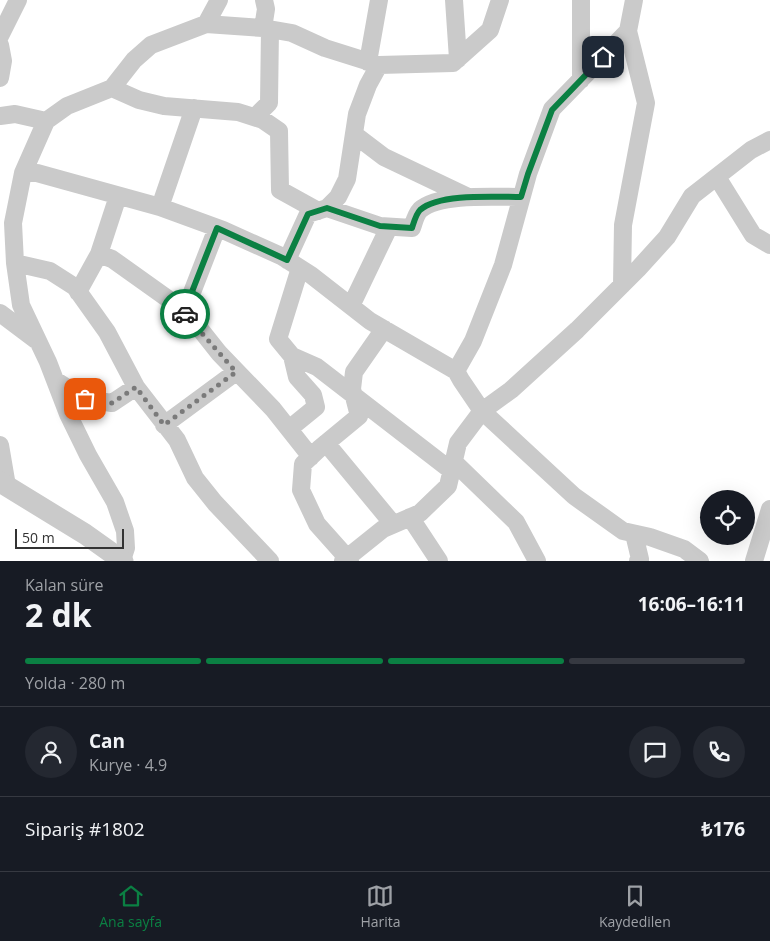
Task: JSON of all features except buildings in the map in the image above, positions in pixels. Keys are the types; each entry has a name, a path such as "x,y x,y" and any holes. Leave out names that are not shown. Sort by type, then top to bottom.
{"street":[{"path":"0,36 18,0"},
{"path":"206,24 219,0"},
{"path":"289,429 316,406 314,395 297,377 292,356 278,338 294,264 308,214 323,210 338,197 347,179 357,114 368,85 373,63 379,0"},
{"path":"454,0 458,59"},
{"path":"0,445 3,484 85,534 123,560 126,548 125,531 115,502 88,455 68,414 55,380 21,305 15,263 13,222 23,172 46,121 67,106 112,88 134,60 151,46 206,24 292,33 325,48 373,63 453,64 490,30 500,0"},
{"path":"581,0 581,80"},
{"path":"622,285 623,225 646,103 628,31 634,0"},
{"path":"255,117 269,103 267,1"},
{"path":"456,371 473,341 503,265 528,174 552,110 628,31"},
{"path":"0,45 3,61 0,78"},
{"path":"112,88 139,100 164,106 238,112 263,120 279,131 280,190 323,210 380,226 412,228 420,210 436,201 468,197 521,197"},
{"path":"160,207 194,108"},
{"path":"0,116 15,114 46,121"},
{"path":"354,135 384,157 468,197"},
{"path":"384,328 354,372 352,389 359,416 303,464 301,490 317,524 347,560 384,529 420,513 448,486 454,467 458,443 482,411 511,390 622,285 667,237 692,196 751,150 768,143"},
{"path":"23,172 37,172 160,207 217,228 294,264 384,328 456,371 482,411 574,496 622,531 650,537 684,550 700,561"},
{"path":"717,177 753,236 770,245"},
{"path":"78,292 99,254 118,196"},
{"path":"351,306 389,227"},
{"path":"184,312 217,228"},
{"path":"99,254 112,259 178,306 236,372 273,408 310,457"},
{"path":"15,263 50,271 75,287 107,332 136,387 177,440 195,478 270,561"},
{"path":"1,316 38,341"},
{"path":"292,356 317,366 454,467 516,522 532,559"},
{"path":"164,425 236,372"},
{"path":"55,380 85,399 112,403 136,387"},
{"path":"326,443 393,524"},
{"path":"754,561 770,509"},
{"path":"410,517 439,561"},
{"path":"634,534 641,560"}],"way so far":[{"path":"85,399 112,403 136,387 164,425 236,372 218,353 196,324 185,314"}],"route":[{"path":"185,314 184,312 217,228 287,260 308,214 327,208 380,226 412,228 420,210 436,201 468,197 521,197 552,110 603,57"}]}
